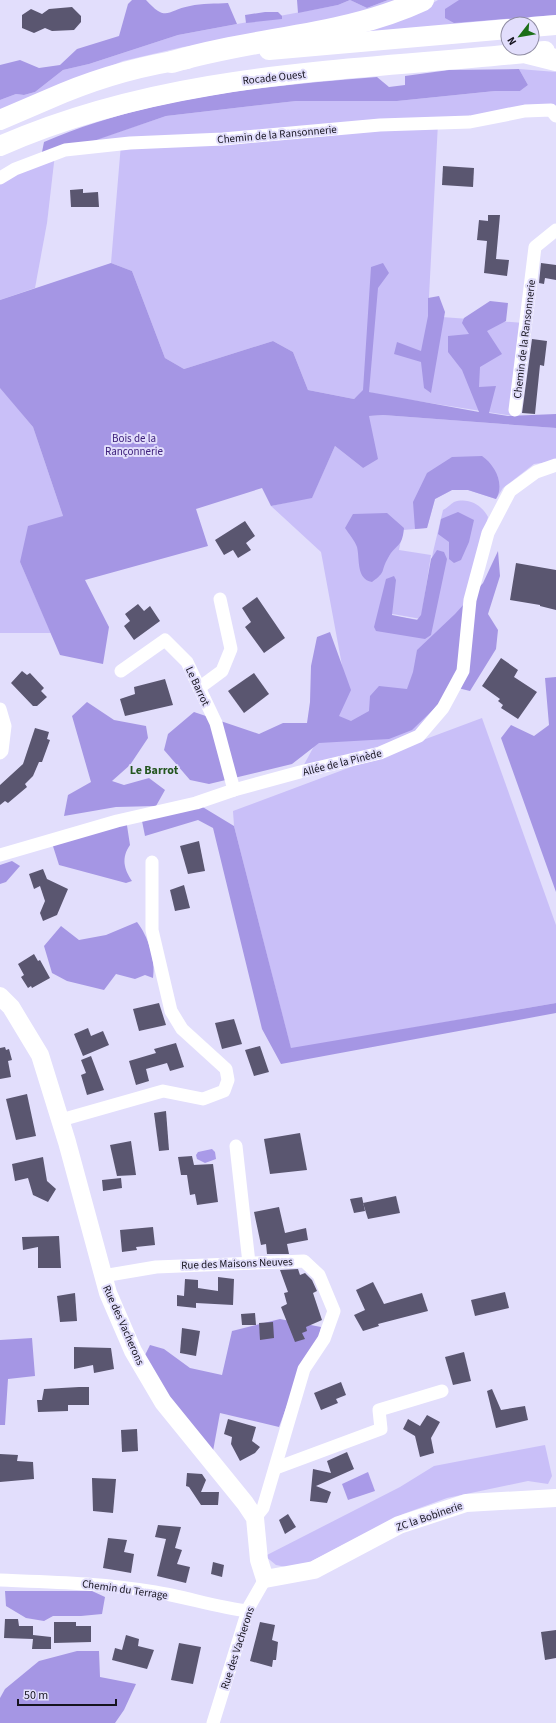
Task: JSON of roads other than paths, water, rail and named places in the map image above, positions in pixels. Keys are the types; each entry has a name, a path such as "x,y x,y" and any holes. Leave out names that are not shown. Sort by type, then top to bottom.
{"highway":[{"path":"172,62 206,52 352,26 397,11 423,0"},
{"path":"540,56 556,60"}],"main road":[{"path":"540,26 556,25"},
{"path":"0,120 64,93 98,81 172,62 229,53 500,30"},
{"name":"Rocade Ouest","path":"540,52 556,50"},
{"name":"Rocade Ouest","path":"0,146 60,122 103,108 203,86 231,81 325,71 500,55"}],"street":[{"name":"Chemin de la Ransonnerie","path":"0,178 15,169 65,150 126,143 224,139 380,125 470,122 525,111 551,110 556,116"},
{"name":"Chemin de la Ransonnerie","path":"515,410 535,247 556,230"},
{"name":"Allée de la Pinède","path":"0,855 117,821 196,803 234,790 380,753 419,736 444,708 463,671 470,600 488,533 510,491 536,472 556,466"},
{"path":"199,688 222,671 231,649 220,599"},
{"name":"Le Barrot","path":"122,671 165,640 187,662 216,723 234,790"},
{"path":"0,709 5,726 2,751 0,753"},
{"path":"61,1120 162,1091 203,1099 224,1091 228,1080 226,1069 182,1029 171,1011 152,930 152,862"},
{"name":"Rue des Vacherons","path":"0,996 11,1007 40,1055 61,1120 108,1293 133,1351 163,1402 245,1503 255,1518 259,1560 265,1579 248,1611 213,1723"},
{"path":"236,1146 249,1263"},
{"name":"Rue des Maisons Neuves","path":"104,1276 156,1267 304,1261 319,1275 334,1311 324,1339 304,1369 263,1508 255,1518"},
{"path":"276,1468 382,1429 379,1410 442,1391"},
{"name":"ZC la Bobinerie","path":"265,1579 314,1570 399,1525 466,1503 556,1498"},
{"name":"Chemin du Terrage","path":"0,1580 84,1583 140,1590 219,1607 248,1611"}],"district":[{"name":"Le Barrot","path":"154,770"}],"park label":[{"name":"Bois de la Rançonnerie","path":"134,444"}]}
